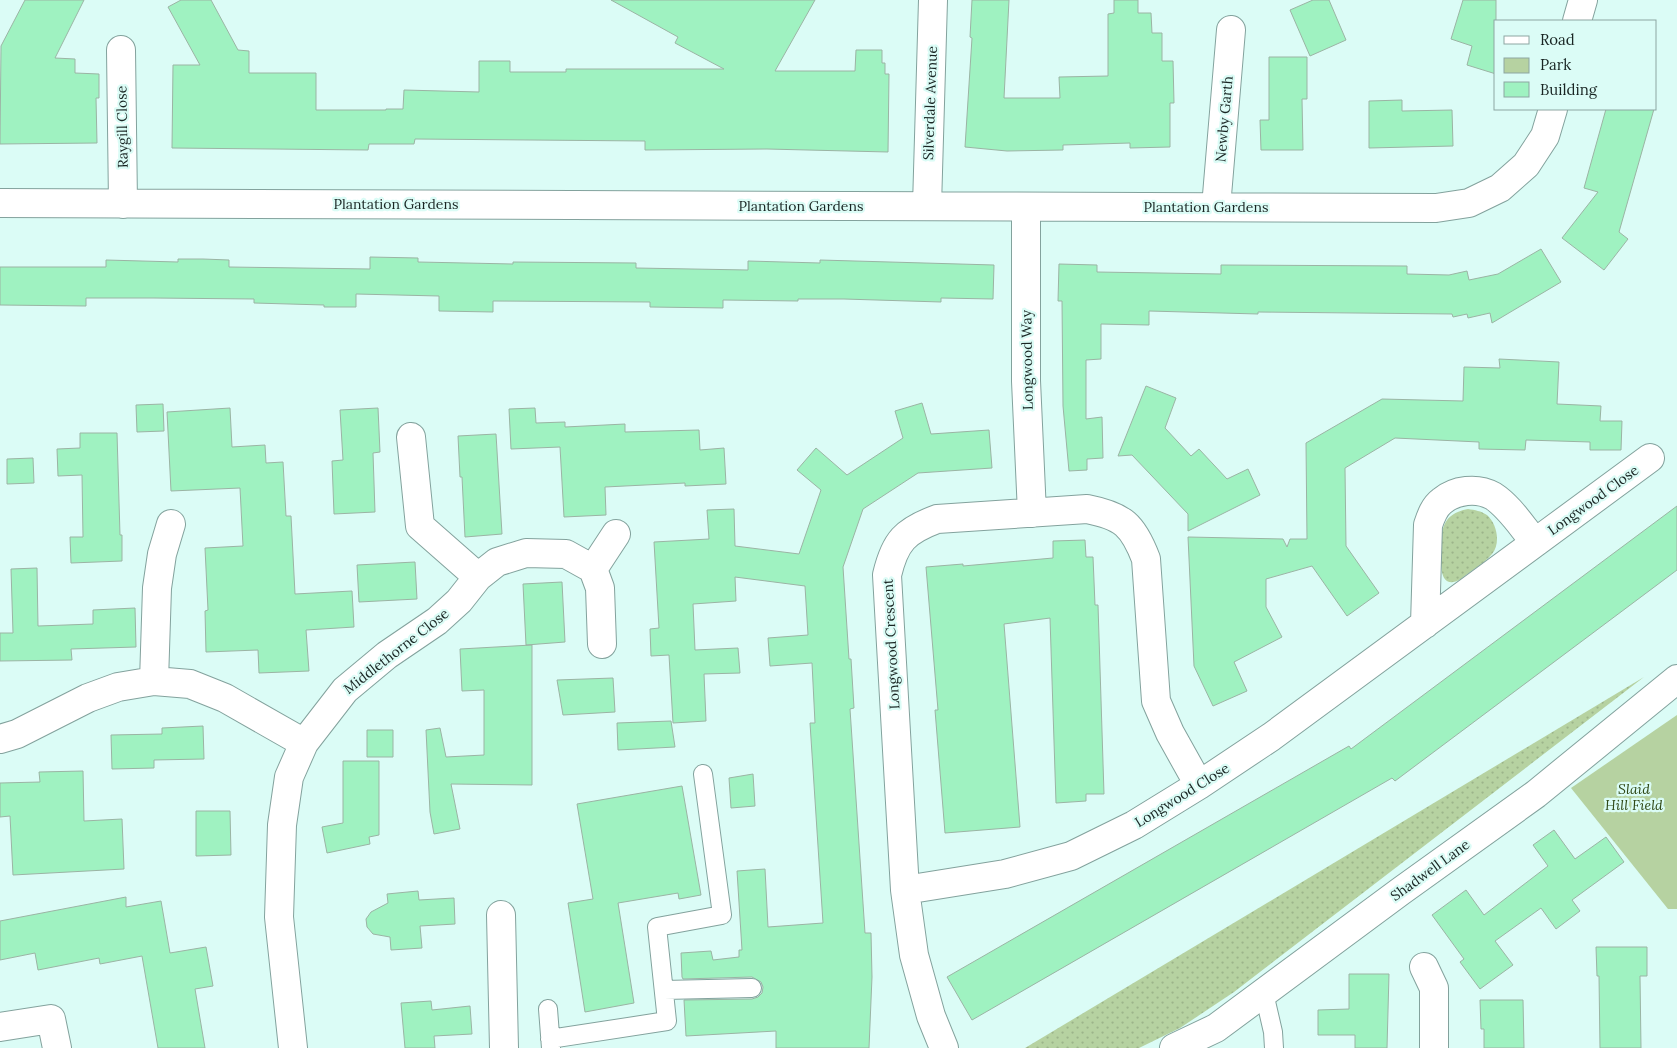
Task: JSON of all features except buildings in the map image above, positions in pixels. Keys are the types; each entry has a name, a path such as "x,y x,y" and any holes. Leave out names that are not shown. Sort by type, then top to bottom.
{"street":[{"name":"Silverdale Avenue","path":"927,206 933,0"},
{"path":"1577,20 1583,0"},
{"name":"Newby Garth","path":"1216,207 1231,30"},
{"name":"Raygill Close","path":"121,50 123,204"},
{"name":"Plantation Gardens","path":"0,203 1436,208 1469,203 1500,188 1526,165 1545,136 1553,110"},
{"name":"Longwood Way","path":"1026,206 1026,381 1032,513"},
{"path":"411,437 420,526 478,577"},
{"name":"Longwood Close","path":"905,890 1005,874 1071,856 1134,825 1271,737 1650,458"},
{"name":"Longwood Close","path":"1425,624 1428,525 1433,512 1441,502 1452,494 1465,491 1478,491 1492,496 1502,504 1535,542"},
{"name":"Longwood Crescent","path":"944,1048 931,1016 914,954 905,890 887,575 892,555 902,538 918,526 938,518 1088,509 1108,513 1125,524 1139,539 1146,559 1156,701 1170,733 1199,785"},
{"path":"154,681 157,588 162,554 171,524"},
{"path":"602,644 600,588 593,569 616,534"},
{"name":"Middlethorne Close","path":"293,1048 278,917 282,825 289,777 304,743 345,690 387,655 437,621 459,601 478,577 497,562 526,553 566,554 593,569"},
{"name":"Shadwell Lane","path":"1174,1048 1216,1028 1536,794 1677,679"},
{"path":"0,739 17,734 88,698 118,686 154,681 190,684 224,698 304,743"},
{"path":"501,915 504,1048"},
{"path":"1424,967 1434,988 1434,1048"},
{"path":"0,1027 51,1020 56,1048"}],"lane":[{"path":"548,1009 551,1044 667,1021 657,927 722,915 703,774"},
{"path":"664,990 752,988"},
{"path":"1264,993 1273,1032 1274,1048"}],"green space":[{"path":"1468,509 1487,515 1493,523 1497,534 1495,550 1489,558 1461,579 1449,582 1445,580 1442,571 1442,531 1452,515"},
{"path":"1644,677 1234,992 1180,1028 1139,1048 1025,1048"},
{"name":"Slaid Hill Field","path":"1677,715 1677,909 1668,909 1571,788"}]}
